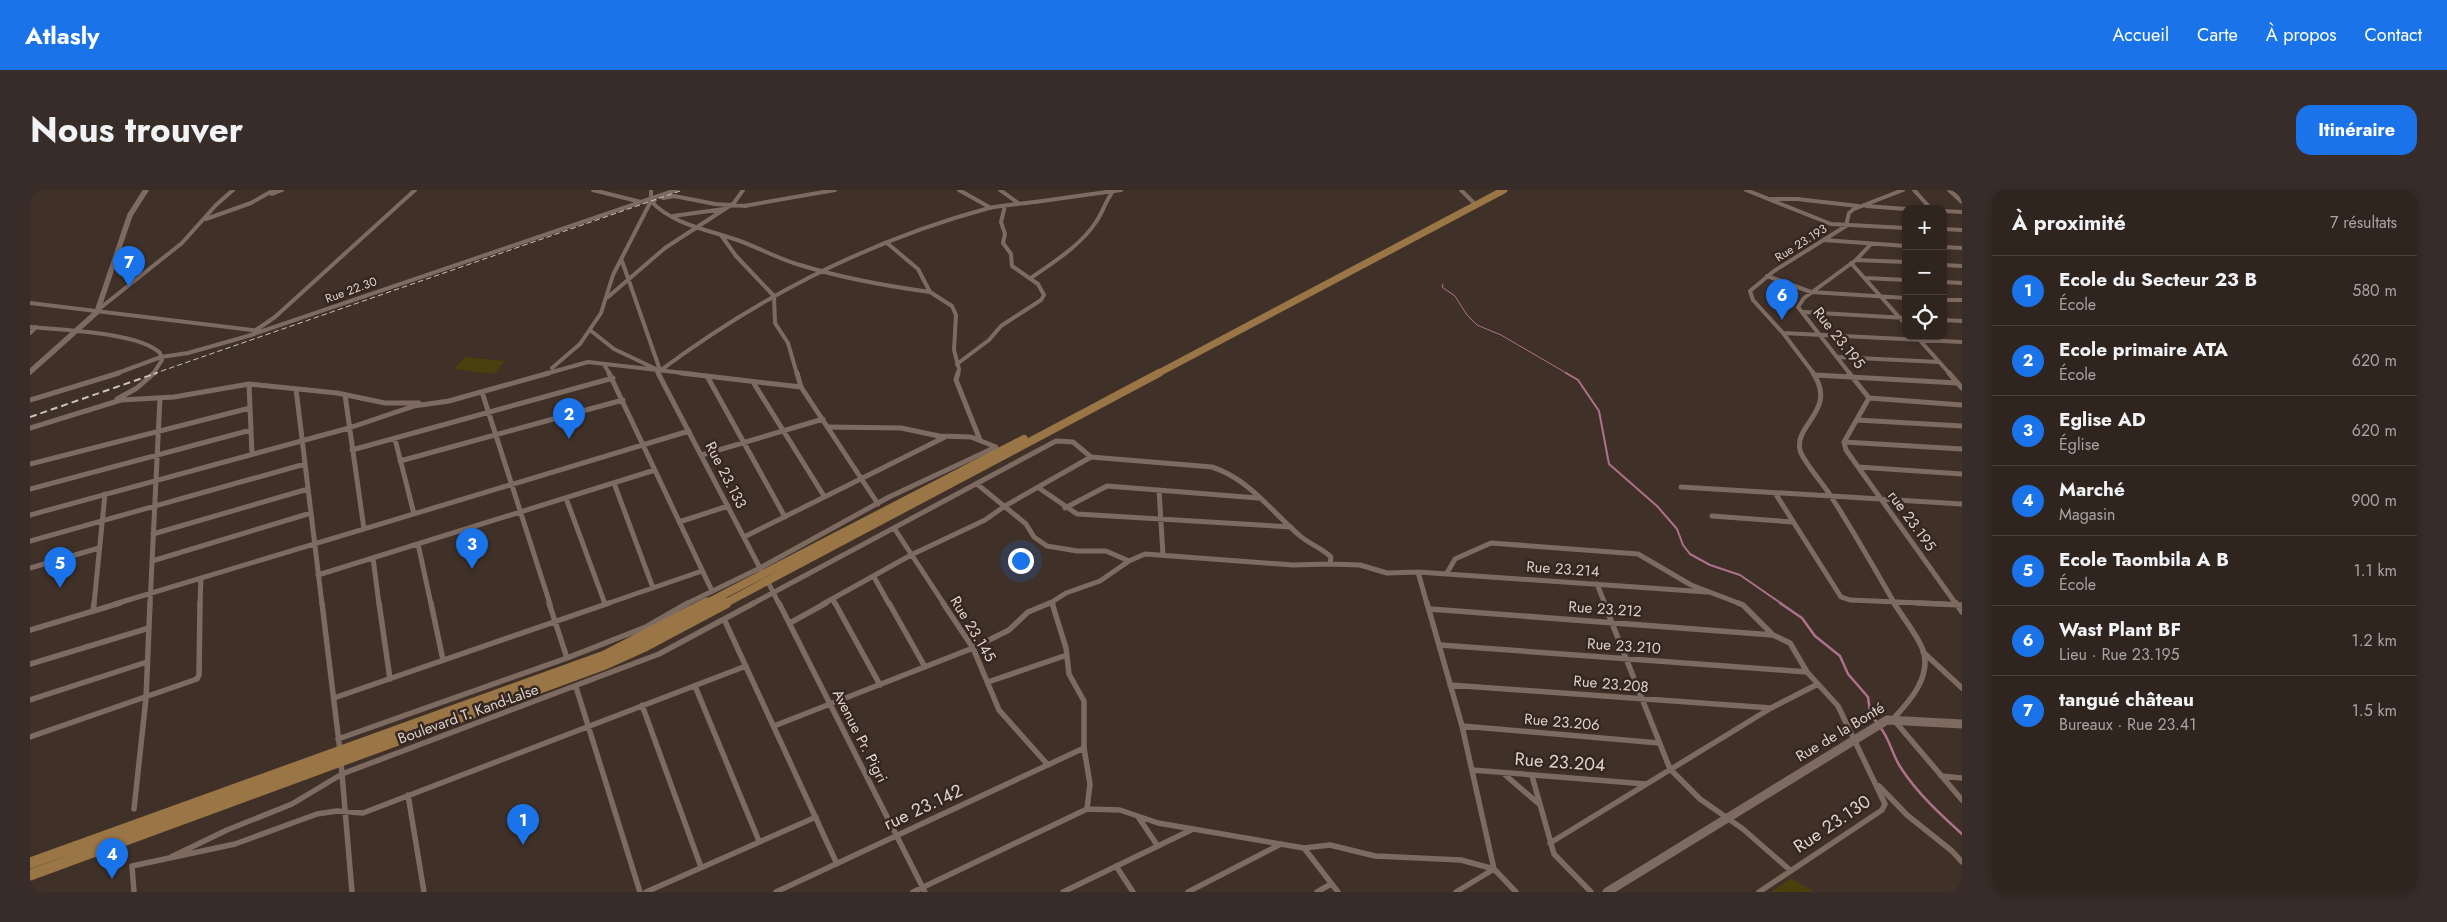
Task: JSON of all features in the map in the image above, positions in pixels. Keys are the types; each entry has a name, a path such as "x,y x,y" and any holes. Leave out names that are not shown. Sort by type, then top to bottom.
{"main road":[{"path":"1010,450 1496,190"},
{"path":"30,863 605,656 1010,450 1504,190"},
{"path":"30,875 605,664 645,646 764,575"}],"street":[{"path":"98,310 103,290 130,215 146,190"},
{"path":"30,372 98,310 182,243 216,205 233,190"},
{"path":"267,196 274,190"},
{"path":"205,219 282,190"},
{"path":"255,330 275,317 415,190"},
{"path":"593,190 641,202"},
{"path":"543,373 554,368 569,355 590,330 601,313 611,280 651,200 651,191 646,190"},
{"name":"Rue 22.30","path":"30,400 131,369 161,357 188,353 263,331 551,231 651,200 676,190"},
{"path":"607,298 629,281 650,260 731,205 743,190"},
{"path":"672,216 746,206 835,190"},
{"path":"959,190 991,208"},
{"path":"1000,190 1018,204"},
{"path":"659,370 700,341 774,296 823,271 938,223 991,208 1121,190"},
{"path":"1461,190 1473,202"},
{"path":"1746,190 1824,221 1846,226 1902,228"},
{"path":"1859,206 1903,190"},
{"path":"1914,190 1927,205"},
{"path":"1950,190 1962,201"},
{"path":"1031,278 1080,243 1098,220 1104,203 1112,191"},
{"path":"651,200 674,196 746,206"},
{"path":"1771,199 1797,199 1902,209"},
{"path":"651,200 658,209 696,227 764,249 793,264 882,286 930,292 952,306 956,315 954,350 959,370 956,380 971,422 980,440"},
{"path":"957,364 989,340 1001,326 1041,300 1044,295 1038,282 1014,269 1011,254 1004,243 1005,234 1001,222 1005,206"},
{"name":"Rue 23.193","path":"1783,333 1757,305 1751,294 1751,289 1846,226 1849,213 1859,206"},
{"path":"1947,211 1962,212"},
{"path":"1947,229 1960,230 1962,235"},
{"path":"720,234 733,252 774,296 774,323 788,343 801,387 829,426 878,504"},
{"path":"1824,240 1902,246"},
{"path":"887,243 918,269 930,292"},
{"name":"Rue 23.195","path":"1869,398 1798,305 1811,292 1856,260 1871,244"},
{"path":"1947,247 1962,248"},
{"path":"1856,260 1902,262"},
{"name":"Rue 23.133","path":"622,261 659,370 689,432 773,592"},
{"path":"1851,263 1902,320"},
{"path":"1947,265 1962,266"},
{"path":"1768,276 1811,292 1902,298"},
{"path":"1865,278 1902,280"},
{"path":"1947,282 1962,283"},
{"path":"1947,300 1962,300"},
{"path":"30,303 263,331"},
{"path":"1803,312 1902,317"},
{"path":"1947,320 1962,321"},
{"path":"30,326 76,331 143,343 156,349 161,357 160,363 148,380 125,395 106,404"},
{"path":"30,332 36,327"},
{"path":"590,330 614,349 659,370"},
{"path":"1783,333 1902,338"},
{"path":"1783,333 1815,375 1957,383"},
{"path":"1920,340 1962,388"},
{"path":"1940,340 1962,342"},
{"path":"1837,356 1939,362"},
{"path":"30,515 349,428 424,405 482,392 543,373 588,362 801,387"},
{"path":"604,365 613,378 712,591"},
{"name":"Rue de la Bonté","path":"1608,892 1728,819 1866,731 1890,719 1920,688 1923,678 1923,651 1895,601 1799,445 1823,395 1815,375"},
{"path":"707,376 785,517"},
{"path":"352,450 613,378"},
{"path":"753,382 782,432 824,496"},
{"path":"30,428 106,404 132,398 160,398 249,384 346,395 385,403 417,403 424,405"},
{"path":"249,384 252,454"},
{"path":"296,389 347,812 352,892"},
{"path":"482,392 567,658"},
{"path":"346,395 364,529"},
{"path":"134,809 146,698 160,398"},
{"path":"1962,405 1869,398 1844,442 1962,449"},
{"path":"400,461 622,400"},
{"path":"30,464 250,408"},
{"path":"702,455 823,419"},
{"path":"1857,420 1962,426"},
{"path":"829,426 894,427 946,436 964,436 1010,450"},
{"path":"30,489 251,430"},
{"path":"30,630 689,432"},
{"path":"744,537 946,436"},
{"path":"395,439 414,514"},
{"name":"Boulevard T. Kand-Lalse","path":"171,857 227,830 292,804 342,774 641,662 1056,441 1072,442 1091,457"},
{"name":"rue 23.195","path":"1844,442 1858,467 1959,604 1962,612"},
{"path":"338,739 646,628 712,591 764,575 878,504 996,447"},
{"path":"790,624 911,556 976,525 1005,506 1091,457 1220,468 1232,474 1281,516 1303,538 1326,552 1331,557 1330,564"},
{"path":"30,541 305,464"},
{"path":"1858,467 1962,474"},
{"path":"318,575 655,470"},
{"path":"614,483 653,588"},
{"path":"774,726 973,648 1009,630 1028,612 1052,602 1066,593 1100,581 1129,561 1106,550 1077,551 1047,546 1040,542 1026,524 977,484"},
{"path":"1065,508 1104,487 1258,498"},
{"path":"1681,487 1962,504"},
{"path":"1039,488 1065,508 1077,514 1291,527"},
{"path":"153,534 308,489"},
{"path":"1159,490 1163,555"},
{"path":"1775,493 1841,597 1850,600 1959,604"},
{"path":"93,611 104,494"},
{"path":"566,498 605,604"},
{"path":"679,522 728,506"},
{"path":"152,561 311,513"},
{"path":"1712,516 1792,522"},
{"name":"Rue 23.145","path":"894,528 973,648 988,682 994,702 999,710 1048,765"},
{"path":"418,544 443,660"},
{"path":"1447,574 1455,559 1486,544 1545,546 1638,554 1707,592"},
{"path":"30,568 99,548"},
{"name":"Rue 23.214","path":"1129,561 1138,555 1163,555 1293,565 1360,565 1387,573 1418,572 1707,592"},
{"path":"373,558 390,678"},
{"path":"334,698 702,571"},
{"path":"1418,572 1462,726 1494,869"},
{"path":"874,577 925,667"},
{"path":"30,737 195,680 199,676 201,578"},
{"path":"1597,584 1670,769 1700,799 1743,829 1790,870"},
{"name":"Avenue Pr. Pigri","path":"773,592 924,890"},
{"name":"Rue 23.130","path":"1707,592 1743,605 1776,635 1790,643 1807,672 1838,706 1885,804 1882,810 1759,892"},
{"path":"833,600 880,685"},
{"path":"1052,602 1069,674 1084,701 1084,748 1090,784 1087,809"},
{"name":"Rue 23.212","path":"1430,609 1776,635"},
{"path":"724,619 837,864"},
{"path":"30,664 149,628"},
{"name":"Rue 23.210","path":"1440,645 1807,672"},
{"path":"1923,651 1962,688"},
{"path":"988,682 1066,655"},
{"path":"30,700 147,662"},
{"path":"134,892 132,866 235,844 294,820 317,814 363,813 588,725 746,666"},
{"path":"1550,843 1770,708 1818,684"},
{"name":"Rue 23.208","path":"1450,685 1770,708"},
{"path":"695,686 759,841"},
{"path":"576,687 640,892"},
{"path":"642,705 701,867"},
{"path":"1890,719 1962,724"},
{"path":"1890,719 1962,800"},
{"name":"Rue 23.206","path":"1462,726 1659,743"},
{"name":"rue 23.142","path":"776,892 1084,748"},
{"name":"Rue 23.204","path":"1472,770 1646,784"},
{"path":"1504,773 1539,804"},
{"path":"1532,776 1554,854 1591,892"},
{"path":"1941,776 1962,778"},
{"path":"1875,782 1907,815 1952,851 1962,862"},
{"path":"408,795 424,892"},
{"path":"913,892 924,890 1087,809 1120,810 1138,818 1191,830 1304,848 1330,845 1375,856 1461,860 1494,869 1516,892"},
{"path":"646,892 816,817"},
{"path":"1138,818 1157,845"},
{"path":"1063,892 1191,830"},
{"path":"1188,892 1281,844"},
{"path":"1304,848 1338,892"},
{"path":"1116,866 1133,892"},
{"path":"1456,892 1494,869"},
{"path":"1316,892 1331,884"}],"shaded area":[{"path":"465,357 505,361 494,374 454,369"},
{"path":"1791,878 1814,892 1771,892"}],"waterway":[{"path":"1443,284 1442,287 1455,296 1467,315 1477,325 1501,335 1568,374"},
{"path":"1566,373 1578,380 1599,411 1609,464 1657,506 1677,529 1683,545 1690,554 1710,565 1740,575 1782,604"},
{"path":"1780,603 1802,618 1815,636 1840,656 1848,674 1868,697 1870,712 1877,723"},
{"path":"1880,727 1907,777 1929,803 1962,834"}],"railway":[{"path":"153,374 683,190"},
{"path":"30,417 157,373"}],"place":[{"name":"tangué château","path":"129,287"},
{"name":"Wast Plant BF","path":"1782,320"},
{"name":"Ecole primaire ATA","path":"569,439"},
{"name":"Eglise AD","path":"472,569"},
{"name":"Ecole Taombila A B","path":"60,588"},
{"name":"Ecole du Secteur 23 B","path":"523,845"},
{"name":"Marché","path":"112,879"}]}
